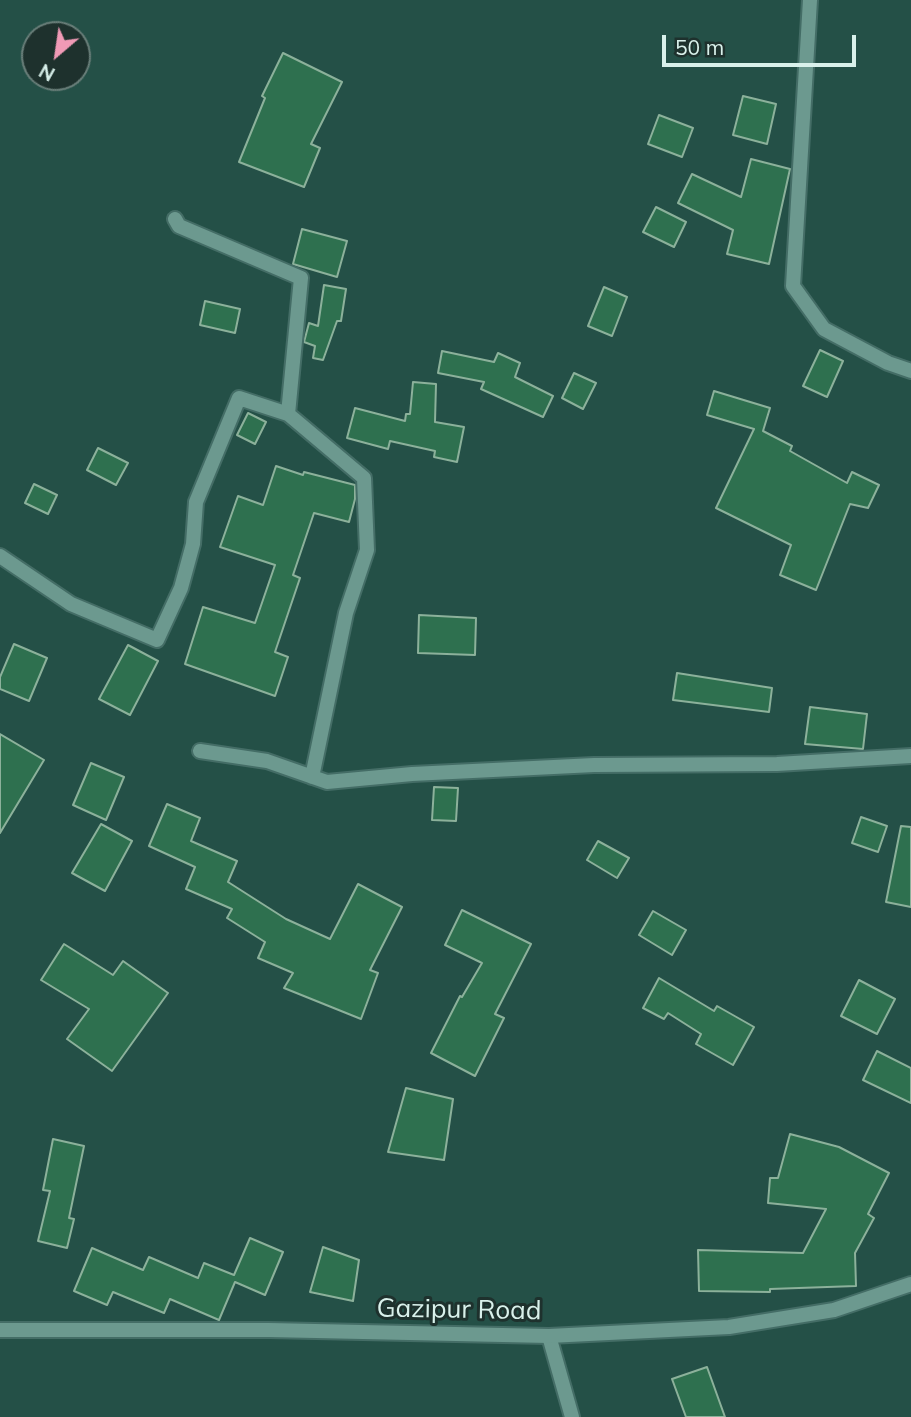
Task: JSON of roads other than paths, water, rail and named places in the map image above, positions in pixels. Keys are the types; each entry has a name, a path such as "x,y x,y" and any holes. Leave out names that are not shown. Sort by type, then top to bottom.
{"street":[{"path":"810,0 793,286 824,329 888,363 911,371"},
{"path":"175,219 179,226 301,278 288,414"},
{"path":"0,556 71,604 157,640 181,589 193,544 196,502 239,398 288,414 364,478 367,550 346,613 312,777"},
{"path":"200,751 267,761 327,782 412,774 581,766 777,764 911,756"},
{"name":"Gazipur Road","path":"1,1333 549,1336 729,1327 834,1310 911,1284"},
{"path":"549,1336 572,1417"}]}
